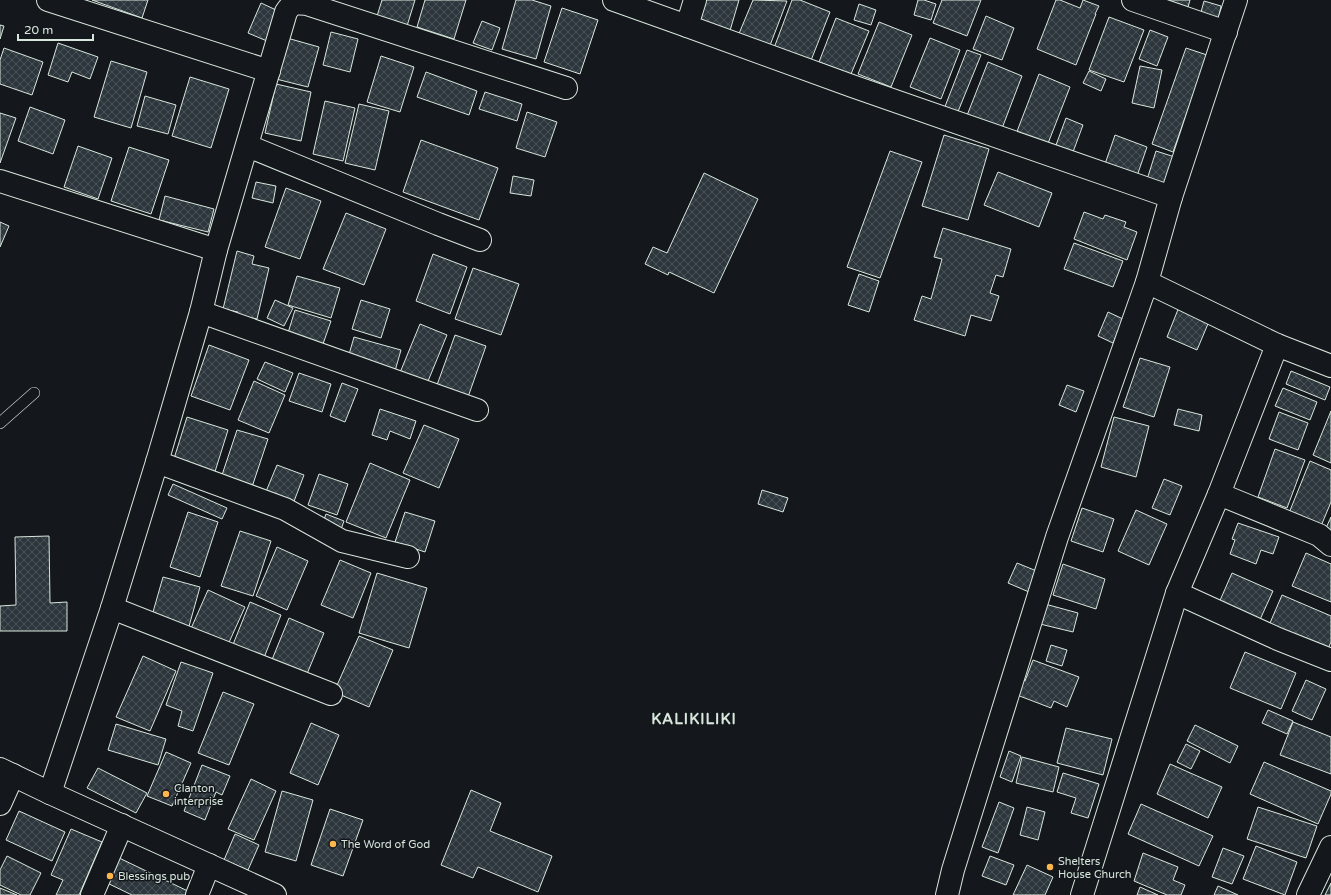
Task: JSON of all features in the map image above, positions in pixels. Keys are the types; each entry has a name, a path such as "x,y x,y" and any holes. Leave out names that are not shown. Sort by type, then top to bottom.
{"street":[{"path":"48,0 270,71"},
{"path":"614,0 852,86 1171,197"},
{"path":"687,26 695,0"},
{"path":"1133,0 1226,32"},
{"path":"947,895 953,870 1057,537 1147,282 1171,197 1236,0"},
{"path":"50,793 112,608 157,462 201,312 216,250 248,146 286,12 290,6 297,3 307,4 566,88"},
{"path":"248,146 480,240"},
{"path":"0,181 216,250"},
{"path":"1147,282 1277,344 1331,366"},
{"path":"201,312 477,410"},
{"path":"1082,895 1177,593 1219,494 1277,344"},
{"path":"157,462 285,509 342,541 408,557"},
{"path":"1219,494 1319,535 1331,545"},
{"path":"1177,593 1278,640 1331,660"},
{"path":"112,608 331,694"},
{"path":"0,804 6,772 275,895"},
{"path":"92,895 122,825"},
{"path":"1308,895 1331,847"},
{"path":"197,895 209,865"}],"lane":[{"path":"0,422 34,393"}],"building":[{"path":"92,0 148,0 142,18"},
{"path":"382,0 415,0 407,26 377,16"},
{"path":"425,0 466,0 454,39 417,27"},
{"path":"516,0 532,0 551,6 536,59 502,49"},
{"path":"706,0 739,0 729,34 699,24"},
{"path":"753,0 787,1 769,48 738,36"},
{"path":"792,0 800,0 830,12 810,63 774,48"},
{"path":"918,0 924,0 936,4 931,20 914,15"},
{"path":"942,0 981,0 967,36 933,23"},
{"path":"1056,0 1060,0 1080,8 1083,0 1099,6 1076,65 1037,49"},
{"path":"1167,0 1190,0 1188,7"},
{"path":"1204,1 1221,6 1218,21 1200,16"},
{"path":"261,3 287,15 274,44 248,33"},
{"path":"859,4 876,10 871,25 854,20"},
{"path":"562,8 598,20 580,74 544,62"},
{"path":"986,16 1014,28 1002,60 973,49"},
{"path":"1109,17 1144,30 1124,82 1089,70"},
{"path":"836,18 869,31 851,74 819,62"},
{"path":"482,21 500,28 492,50 473,43"},
{"path":"879,22 912,35 891,87 858,74"},
{"path":"0,25 4,26 0,39"},
{"path":"1150,30 1168,37 1157,66 1139,59"},
{"path":"331,32 358,39 350,72 323,65"},
{"path":"287,38 319,47 308,87 276,79"},
{"path":"930,38 960,50 941,99 910,87"},
{"path":"58,43 98,57 90,79 72,72 68,82 48,75"},
{"path":"4,48 43,62 32,95 0,84 0,60"},
{"path":"1186,48 1207,55 1173,152 1152,144"},
{"path":"967,50 981,55 957,114 944,109"},
{"path":"381,56 414,67 400,112 367,102"},
{"path":"111,61 147,72 131,128 94,117"},
{"path":"988,62 1022,76 1001,131 966,118"},
{"path":"1140,66 1162,70 1154,108 1132,103"},
{"path":"1089,71 1106,79 1101,91 1083,83"},
{"path":"426,72 477,91 469,115 417,97"},
{"path":"1039,74 1070,87 1047,146 1016,134"},
{"path":"190,77 229,89 211,148 172,136"},
{"path":"276,84 311,92 301,141 265,133"},
{"path":"485,92 522,104 517,121 479,109"},
{"path":"145,96 176,105 168,134 137,126"},
{"path":"325,101 355,108 343,161 313,154"},
{"path":"359,104 389,111 375,170 345,163"},
{"path":"30,107 65,120 53,154 18,141"},
{"path":"527,112 557,122 545,157 516,148"},
{"path":"0,113 16,118 0,163"},
{"path":"1066,118 1083,125 1073,152 1056,145"},
{"path":"944,135 989,149 968,220 922,206"},
{"path":"1115,135 1147,147 1137,176 1105,164"},
{"path":"421,140 498,168 479,220 403,192"},
{"path":"78,146 112,158 98,199 64,187"},
{"path":"129,147 169,160 151,214 111,201"},
{"path":"890,151 922,162 880,278 847,267"},
{"path":"1156,151 1181,159 1170,194 1145,186"},
{"path":"998,172 1052,193 1039,227 984,205"},
{"path":"704,173 758,199 714,293 669,272 668,275 645,264 653,247 667,253"},
{"path":"513,176 534,180 531,196 510,193"},
{"path":"256,182 276,186 273,203 252,198"},
{"path":"286,188 321,201 300,259 265,247"},
{"path":"165,196 214,209 208,232 159,220"},
{"path":"1084,212 1103,219 1105,215 1126,222 1124,227 1137,232 1127,260 1074,239"},
{"path":"346,213 386,229 364,285 323,269"},
{"path":"0,222 9,226 0,247"},
{"path":"943,228 1011,249 1003,277 996,275 990,293 999,296 991,321 971,315 965,336 914,320 922,296 931,299 942,259 934,257"},
{"path":"1074,243 1123,261 1113,287 1064,269"},
{"path":"237,251 254,256 252,264 269,268 257,319 238,315 238,312 223,309"},
{"path":"433,254 467,267 450,314 416,301"},
{"path":"473,268 519,284 501,335 455,319"},
{"path":"859,274 879,281 869,312 848,305"},
{"path":"297,276 340,288 331,318 288,305"},
{"path":"275,300 293,308 284,326 267,318"},
{"path":"361,300 390,309 381,338 352,329"},
{"path":"1179,307 1210,319 1197,350 1167,337"},
{"path":"295,310 331,321 323,344 288,333"},
{"path":"1108,312 1123,319 1113,343 1098,336"},
{"path":"420,324 447,335 426,386 399,375"},
{"path":"455,335 486,346 468,397 437,385"},
{"path":"354,337 401,350 395,371 348,358"},
{"path":"209,345 249,360 230,410 191,396"},
{"path":"1140,358 1170,367 1154,417 1123,407"},
{"path":"265,362 293,373 285,392 257,379"},
{"path":"1291,371 1330,387 1325,400 1286,384"},
{"path":"299,373 331,384 322,412 289,401"},
{"path":"254,381 285,395 269,433 238,420"},
{"path":"342,383 358,389 345,422 330,416"},
{"path":"1067,385 1084,391 1076,412 1059,405"},
{"path":"1283,388 1317,402 1310,420 1275,406"},
{"path":"380,409 416,421 410,439 390,431 387,440 372,435"},
{"path":"1178,409 1202,415 1199,431 1174,425"},
{"path":"1331,411 1331,463 1313,455"},
{"path":"1279,412 1308,423 1298,450 1269,439"},
{"path":"187,417 228,430 213,478 172,465"},
{"path":"1114,417 1149,426 1136,477 1101,467"},
{"path":"424,425 459,439 439,488 403,473"},
{"path":"237,430 268,439 251,490 220,481"},
{"path":"1275,449 1305,460 1287,508 1258,497"},
{"path":"1310,461 1331,470 1331,502 1321,526 1289,513"},
{"path":"370,463 410,480 386,538 346,522"},
{"path":"277,465 304,475 293,504 265,494"},
{"path":"319,474 348,484 337,515 308,505"},
{"path":"1164,479 1182,486 1170,515 1152,508"},
{"path":"173,484 227,508 222,519 168,495"},
{"path":"762,490 788,498 783,512 758,504"},
{"path":"1082,508 1114,519 1103,552 1071,541"},
{"path":"1136,510 1167,524 1149,565 1118,551"},
{"path":"188,512 218,522 200,577 170,567"},
{"path":"405,512 435,521 425,552 395,542"},
{"path":"326,514 344,521 339,535 321,528"},
{"path":"1331,517 1331,530 1326,528"},
{"path":"1238,523 1279,537 1273,554 1261,550 1256,564 1230,554 1235,540 1232,539"},
{"path":"240,531 271,541 253,596 221,586"},
{"path":"49,536 50,603 67,602 67,631 0,631 0,606 16,605 15,537"},
{"path":"277,547 308,561 287,610 256,596"},
{"path":"1306,553 1331,564 1331,602 1292,586"},
{"path":"340,560 371,573 353,618 321,605"},
{"path":"1017,563 1044,574 1036,595 1008,583"},
{"path":"1063,564 1105,579 1096,609 1053,595"},
{"path":"377,573 427,588 409,648 359,633"},
{"path":"1232,573 1273,591 1258,624 1218,605"},
{"path":"163,577 200,587 186,637 149,626"},
{"path":"208,590 245,607 226,649 189,633"},
{"path":"1282,595 1331,616 1331,642 1325,655 1267,630"},
{"path":"250,602 281,615 261,665 230,652"},
{"path":"1045,604 1078,613 1073,632 1040,624"},
{"path":"289,618 324,633 304,681 269,667"},
{"path":"359,636 393,650 369,707 334,692"},
{"path":"1051,645 1067,650 1062,666 1046,661"},
{"path":"1245,652 1296,673 1281,709 1230,688"},
{"path":"143,656 176,671 150,731 116,717"},
{"path":"1033,660 1079,677 1067,707 1054,701 1051,708 1017,695 1023,680 1025,681"},
{"path":"181,662 213,673 193,731 178,726 182,711 166,705"},
{"path":"1306,680 1326,689 1312,720 1292,711"},
{"path":"223,692 254,704 229,765 198,753"},
{"path":"1268,710 1293,721 1287,734 1262,723"},
{"path":"1293,722 1331,737 1331,774 1280,755"},
{"path":"311,723 339,735 318,785 290,773"},
{"path":"116,724 166,739 158,765 108,750"},
{"path":"1195,725 1238,746 1230,763 1187,741"},
{"path":"1066,728 1112,739 1103,775 1057,763"},
{"path":"1186,744 1200,751 1191,769 1177,762"},
{"path":"1009,751 1021,756 1012,782 1000,777"},
{"path":"166,752 191,763 172,806 147,796"},
{"path":"1022,757 1059,767 1053,792 1016,783"},
{"path":"1264,762 1331,791 1318,824 1250,794"},
{"path":"1170,764 1222,787 1208,818 1157,794"},
{"path":"202,765 230,776 222,795 216,792 205,820 184,811"},
{"path":"98,768 147,793 136,813 87,788"},
{"path":"1063,773 1099,784 1088,818 1071,813 1076,798 1057,792"},
{"path":"251,779 276,791 254,840 228,829"},
{"path":"471,790 501,803 490,831 552,856 538,892 478,867 473,878 441,865"},
{"path":"282,791 313,800 296,861 265,852"},
{"path":"999,802 1014,808 998,853 982,847"},
{"path":"1141,804 1213,836 1199,866 1128,834"},
{"path":"1027,807 1045,812 1038,840 1020,835"},
{"path":"1258,807 1317,826 1306,858 1247,839"},
{"path":"330,809 363,820 343,876 311,865"},
{"path":"19,811 65,832 52,861 6,840"},
{"path":"71,829 102,842 79,895 56,895 63,880 51,875"},
{"path":"235,834 259,845 248,870 224,860"},
{"path":"1256,846 1297,862 1285,895 1243,879"},
{"path":"1223,848 1244,856 1232,884 1212,877"},
{"path":"1143,853 1178,867 1173,880 1185,885 1181,895 1167,895 1134,881"},
{"path":"7,856 41,873 30,895 21,895 0,885 0,870"},
{"path":"115,856 196,895 132,895 103,881"},
{"path":"990,856 1014,865 1006,885 982,876"},
{"path":"1027,865 1053,877 1045,895 1013,895"},
{"path":"1331,883 1331,895 1325,895"},
{"path":"1218,886 1238,895 1214,895"},
{"path":"1140,887 1158,895 1137,895"},
{"path":"0,888 17,895 0,895"}],"place":[{"name":"Clanton interprise","path":"166,794"},
{"name":"The Word of God","path":"333,844"},
{"name":"Shelters House Church","path":"1050,867"},
{"name":"Blessings pub","path":"110,876"}],"district":[{"name":"KALIKILIKI","path":"694,719"}]}
